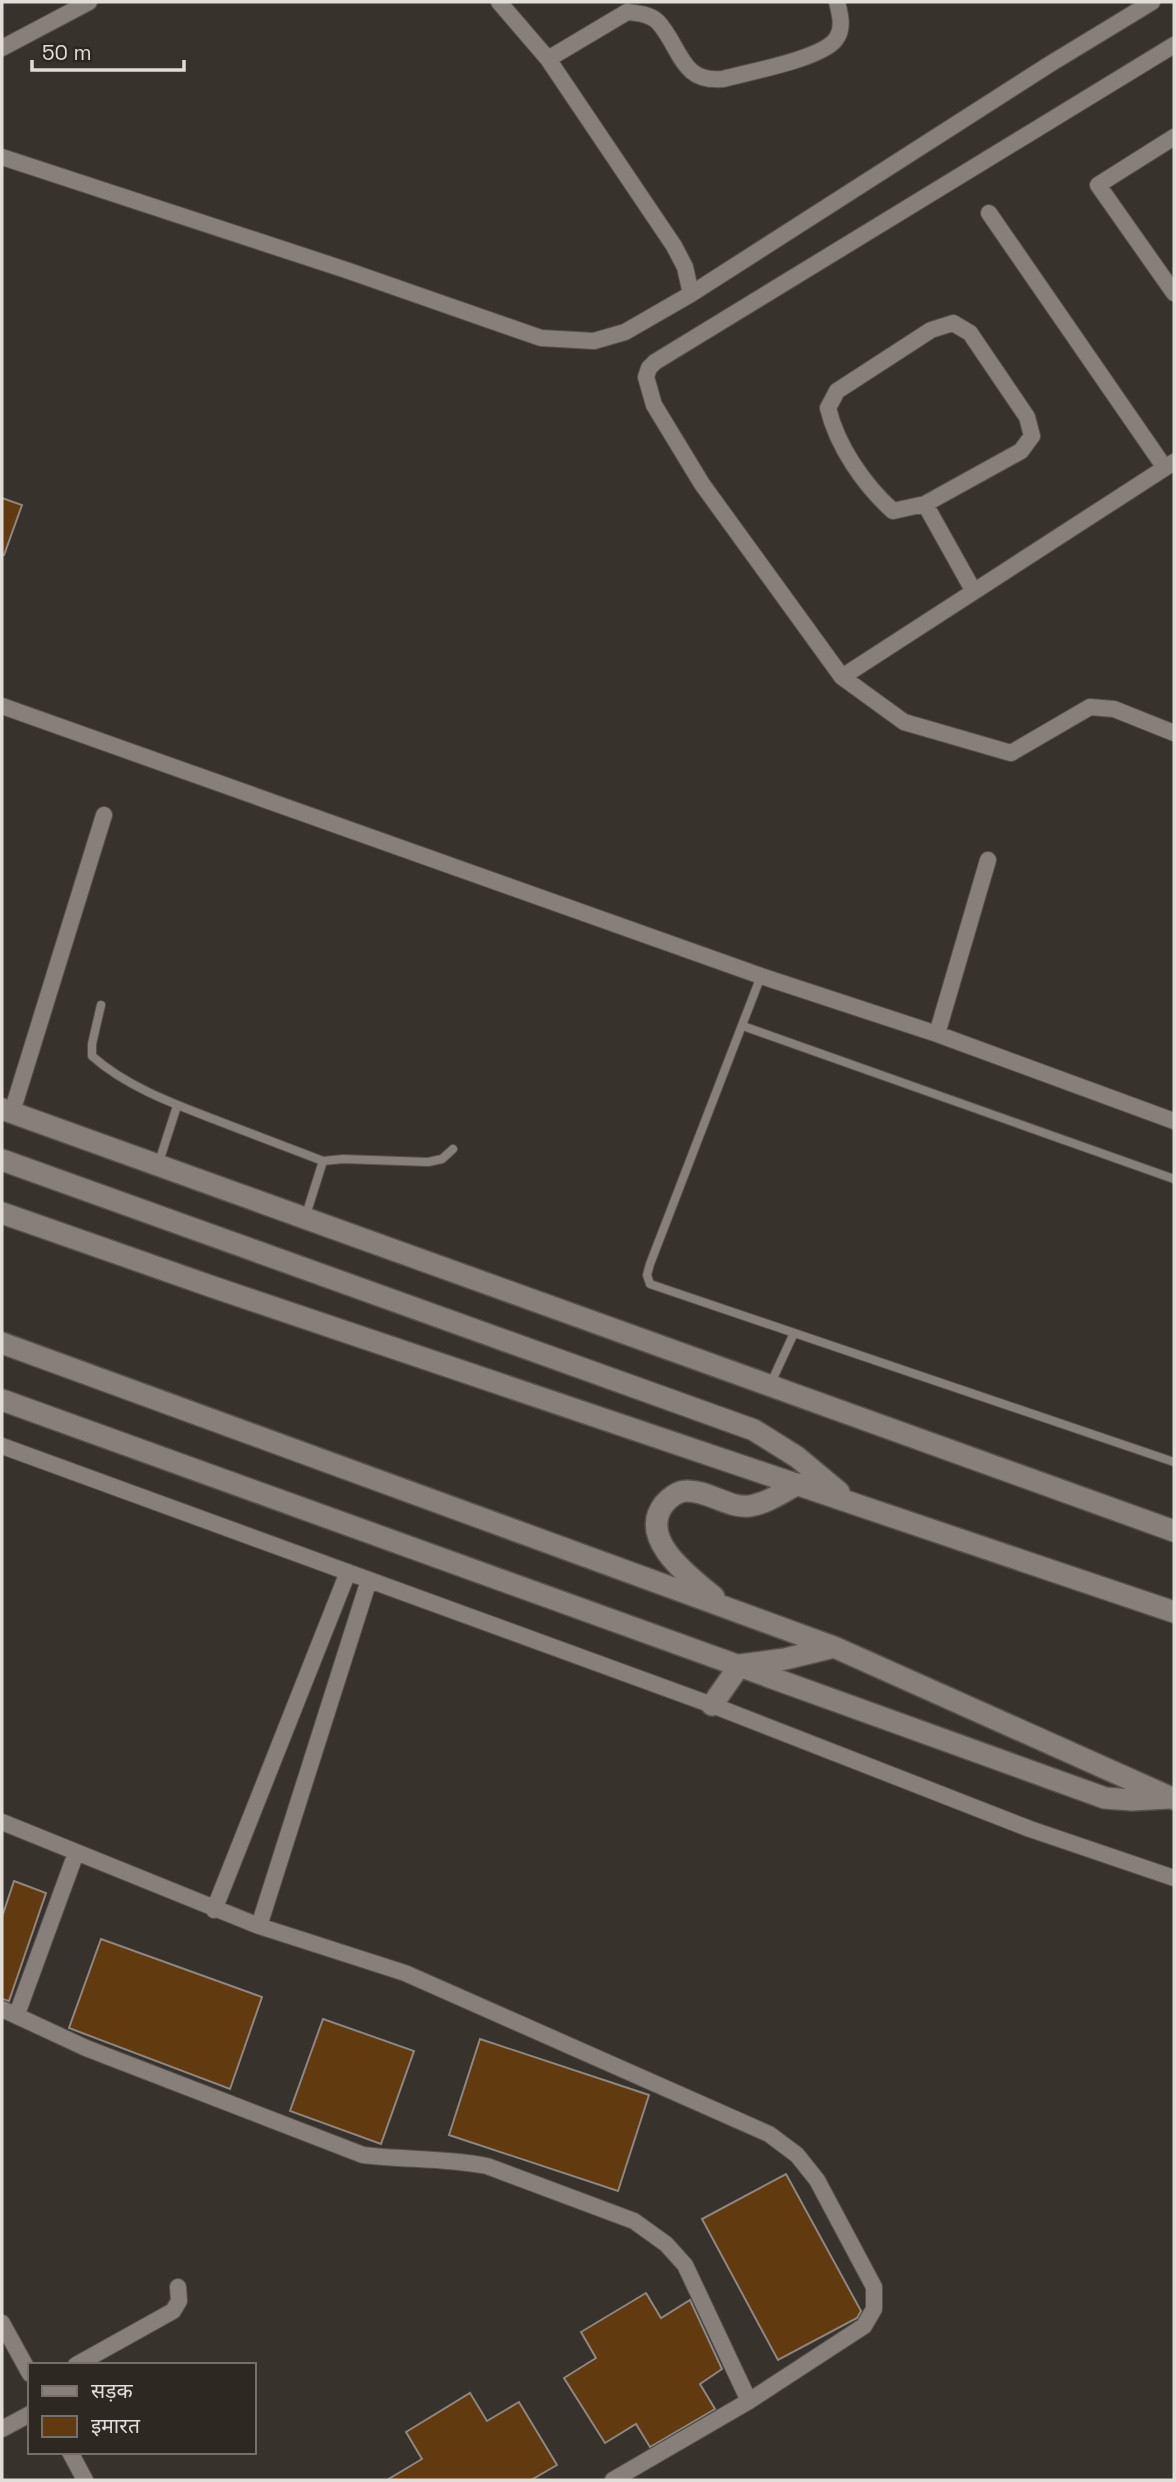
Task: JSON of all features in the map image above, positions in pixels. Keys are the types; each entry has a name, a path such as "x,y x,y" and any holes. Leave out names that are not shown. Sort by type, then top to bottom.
{"street":[{"path":"2,48 89,2"},
{"path":"499,2 548,59 674,246 685,267 691,294"},
{"path":"548,59 627,12 645,15 657,21 679,58 694,73 708,80 723,79 817,53 836,39 842,20 837,2"},
{"path":"2,157 346,270 541,338 594,341 625,332 691,294 1038,71 1152,2"},
{"path":"1174,45 679,348 649,368 646,377 654,405 695,473 842,677 904,722 1011,753 1090,707 1114,709 1174,733"},
{"path":"1174,138 1097,185 1174,293"},
{"path":"842,677 1170,465 989,213"},
{"path":"953,324 970,333 1027,418 1032,436 1021,451 925,504 893,511 875,495 834,432 828,408 837,391 930,330 953,324"},
{"path":"925,504 973,590"},
{"path":"2,706 761,976 937,1034 1174,1121"},
{"path":"104,816 7,1111 1174,1531"},
{"path":"937,1034 988,860"},
{"path":"2,1160 754,1430 797,1457 849,1501"},
{"path":"2,1213 1174,1612"},
{"path":"2,1343 834,1647 1172,1798"},
{"path":"2,1399 1105,1798 1172,1798"},
{"path":"2,1446 712,1705 1030,1829 1174,1878"},
{"path":"727,1607 681,1570 667,1553 656,1529 657,1513 668,1498 685,1491 744,1506 763,1502 798,1484"},
{"path":"214,1910 348,1572"},
{"path":"259,1926 369,1580"},
{"path":"712,1705 740,1665 785,1659 834,1647"},
{"path":"2,1822 214,1910 405,1973 769,2134 797,2155 817,2180 874,2287 874,2309 864,2326 749,2402 613,2480"},
{"path":"76,1853 9,2011 86,2048 363,2155 487,2166 634,2221 666,2244 685,2265 749,2402"},
{"path":"80,2363 173,2311 179,2301 178,2287"},
{"path":"2,2323 28,2370"},
{"path":"2,2429 28,2415"},
{"path":"72,2454 85,2480"}],"lane":[{"path":"761,976 649,1264 647,1275 650,1284 1174,1462"},
{"path":"102,1005 92,1044 92,1056 132,1083 177,1105 323,1161 343,1159 428,1162 442,1159 453,1149"},
{"path":"743,1026 1174,1179"},
{"path":"158,1165 177,1105"},
{"path":"305,1218 323,1161"},
{"path":"770,1385 794,1333"}],"building":[{"path":"2,498 22,505 4,555 2,555"},
{"path":"14,1881 46,1893 9,2001 2,1999 2,1917"},
{"path":"101,1939 262,1997 230,2089 69,2028"},
{"path":"323,2019 414,2051 381,2144 290,2111"},
{"path":"480,2039 649,2095 618,2191 449,2135"},
{"path":"786,2174 861,2311 857,2318 778,2360 702,2219"},
{"path":"646,2293 661,2318 690,2300 722,2369 700,2384 715,2409 650,2447 636,2424 605,2443 564,2378 596,2358 581,2332"},
{"path":"470,2393 487,2421 519,2402 557,2465 531,2480 387,2480 422,2459 406,2432"}]}
